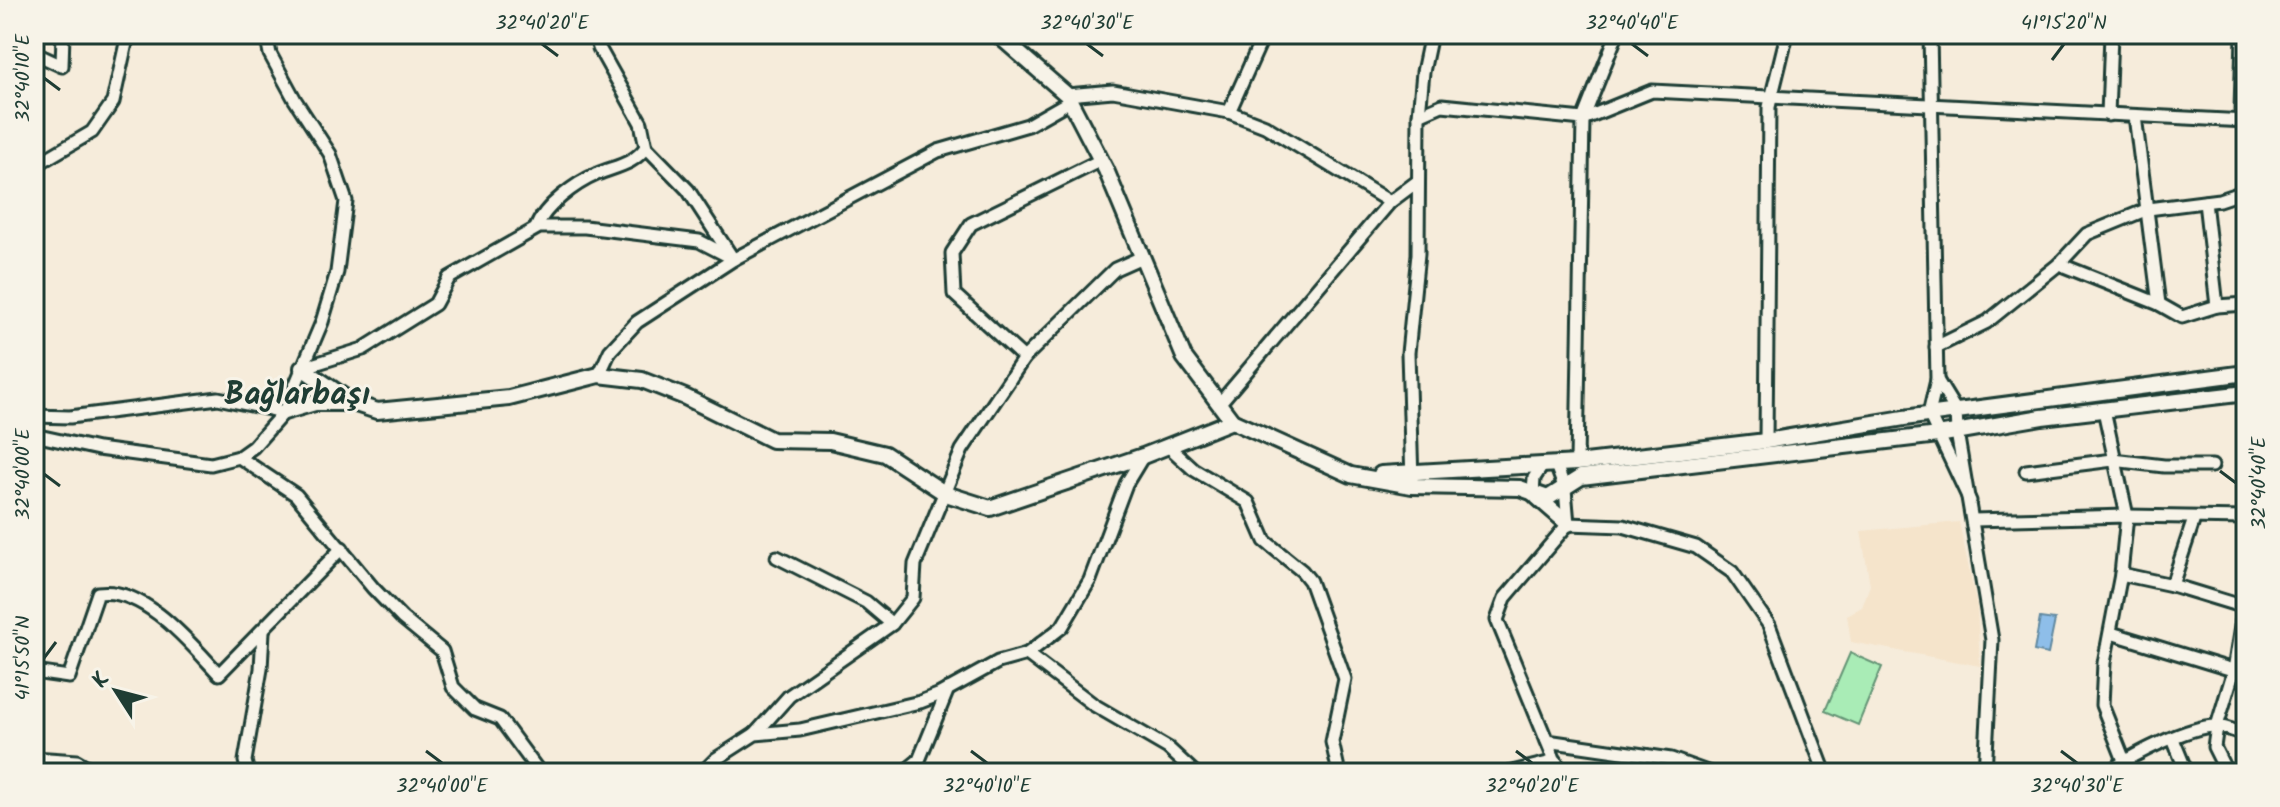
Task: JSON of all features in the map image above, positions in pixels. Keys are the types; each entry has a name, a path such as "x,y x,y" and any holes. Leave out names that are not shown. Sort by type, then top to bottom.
{"street":[{"path":"34,53 62,66 63,34"},
{"path":"36,160 92,132 113,102 128,34"},
{"path":"35,436 98,449 211,464 239,457 253,447 284,412 322,322 337,272 346,201 330,154 288,88 270,54 266,34"},
{"path":"595,34 599,48 641,123 646,147 688,190 734,259"},
{"path":"997,34 1068,98 1101,160 1184,357 1232,421 1351,475 1520,488 1568,524 1623,526 1696,547 1732,572 1769,625 1825,773"},
{"path":"1229,112 1264,34"},
{"path":"1412,480 1408,353 1418,254 1419,115 1431,34"},
{"path":"1577,463 1583,119 1617,34"},
{"path":"1766,441 1769,107 1787,34"},
{"path":"1930,34 1937,380 1929,414 1970,501"},
{"path":"2108,115 2111,34"},
{"path":"1419,115 1442,105 1583,119 1652,91 1771,95 2245,123 2241,110 2243,34"},
{"path":"599,375 610,351 637,322 734,259 938,151 1028,125 1068,98 1113,91 1229,112 1265,126 1390,202"},
{"path":"2135,116 2159,304"},
{"path":"302,368 363,349 435,304 449,278 536,228 548,210 574,188 595,175 634,161 646,147"},
{"path":"1024,358 954,294 952,253 971,224 1101,160"},
{"path":"1219,404 1390,202 1418,181"},
{"path":"1936,347 1987,322 2059,264 2087,234 2148,209 2205,202 2246,191"},
{"path":"2205,202 2217,306"},
{"path":"536,228 585,227 699,241 734,259"},
{"path":"702,773 716,759 755,734 789,696 892,624 913,598 915,564 962,450 1024,358 1115,269 1142,257"},
{"path":"2059,264 2159,304 2182,317 2217,306 2246,304"},
{"path":"302,368 353,403 377,411 509,398 599,375 642,380 685,397 772,440 830,441 885,454 946,494 990,508 1143,456 1232,421"},
{"path":"1412,480 1766,441 1929,414 2246,373"},
{"path":"1937,380 1956,411 1992,640 1985,773"},
{"path":"1533,495 1548,498 1581,477 1938,435 2246,393"},
{"path":"34,416 70,417 218,398 284,412 315,403 353,403"},
{"path":"2104,410 2127,516 2121,574 2104,663 2102,705 2129,773"},
{"path":"1168,446 1193,469 1248,502 1265,541 1310,581 1345,679 1332,742 1339,773"},
{"path":"755,734 800,730 920,702 998,662 1027,654 1062,627 1090,580 1126,484 1143,456"},
{"path":"239,457 296,495 373,588 402,618 442,651 453,687 475,709 500,719 540,773"},
{"path":"2026,471 2113,460 2164,466 2212,466"},
{"path":"1508,773 1558,767 1497,620 1505,598 1568,524 1565,489 1549,466"},
{"path":"1533,495 1534,478 1549,466"},
{"path":"1973,520 2127,516 2246,518"},
{"path":"2172,585 2194,519"},
{"path":"34,672 69,677 98,593 114,590 164,616 219,674 342,548"},
{"path":"777,557 866,602 892,624"},
{"path":"2121,574 2245,601 2234,670 2214,747 2227,773"},
{"path":"248,773 245,761 261,669 263,631"},
{"path":"2111,633 2246,674"},
{"path":"1027,654 1094,705 1168,748 1195,773"},
{"path":"903,773 919,760 948,689"},
{"path":"2108,773 2124,760 2201,728 2217,726 2246,735"},
{"path":"2173,739 2187,773"},
{"path":"1547,741 1671,759 1708,773"},
{"path":"34,758 77,761 97,773"},
{"path":"1656,759 1661,773"}],"shaded area":[{"path":"1959,522 1977,607 1980,666 1851,642 1847,615 1862,607 1870,585 1861,531"}],"green space":[{"path":"1850,653 1882,667 1858,725 1825,711"}],"water":[{"path":"2040,618 2055,620 2048,654 2034,651"}],"district":[{"name":"Bağlarbaşı","path":"297,393"}]}
